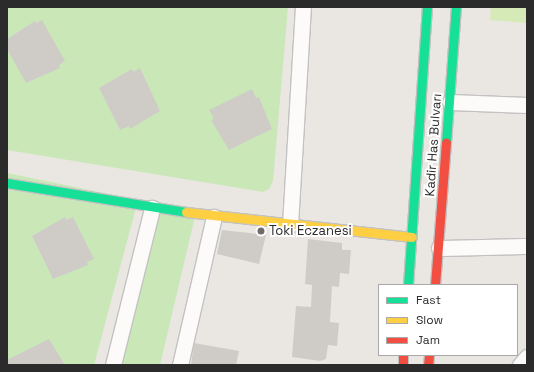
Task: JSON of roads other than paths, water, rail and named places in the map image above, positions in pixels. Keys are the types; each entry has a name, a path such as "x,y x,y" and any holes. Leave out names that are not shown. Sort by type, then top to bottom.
{"main road":[{"name":"Kadir Has Bulvarı","path":"408,284 426,7"},
{"name":"Kadir Has Bulvarı","path":"435,284 456,7"},
{"path":"7,183 214,217 412,237"}],"street":[{"path":"290,225 303,7"},
{"path":"450,102 527,105"},
{"path":"114,365 152,208"},
{"path":"180,365 214,217"},
{"path":"438,248 527,246"},
{"path":"520,365 527,357"}],"place":[{"name":"Toki Eczanesi","path":"261,231"}]}
